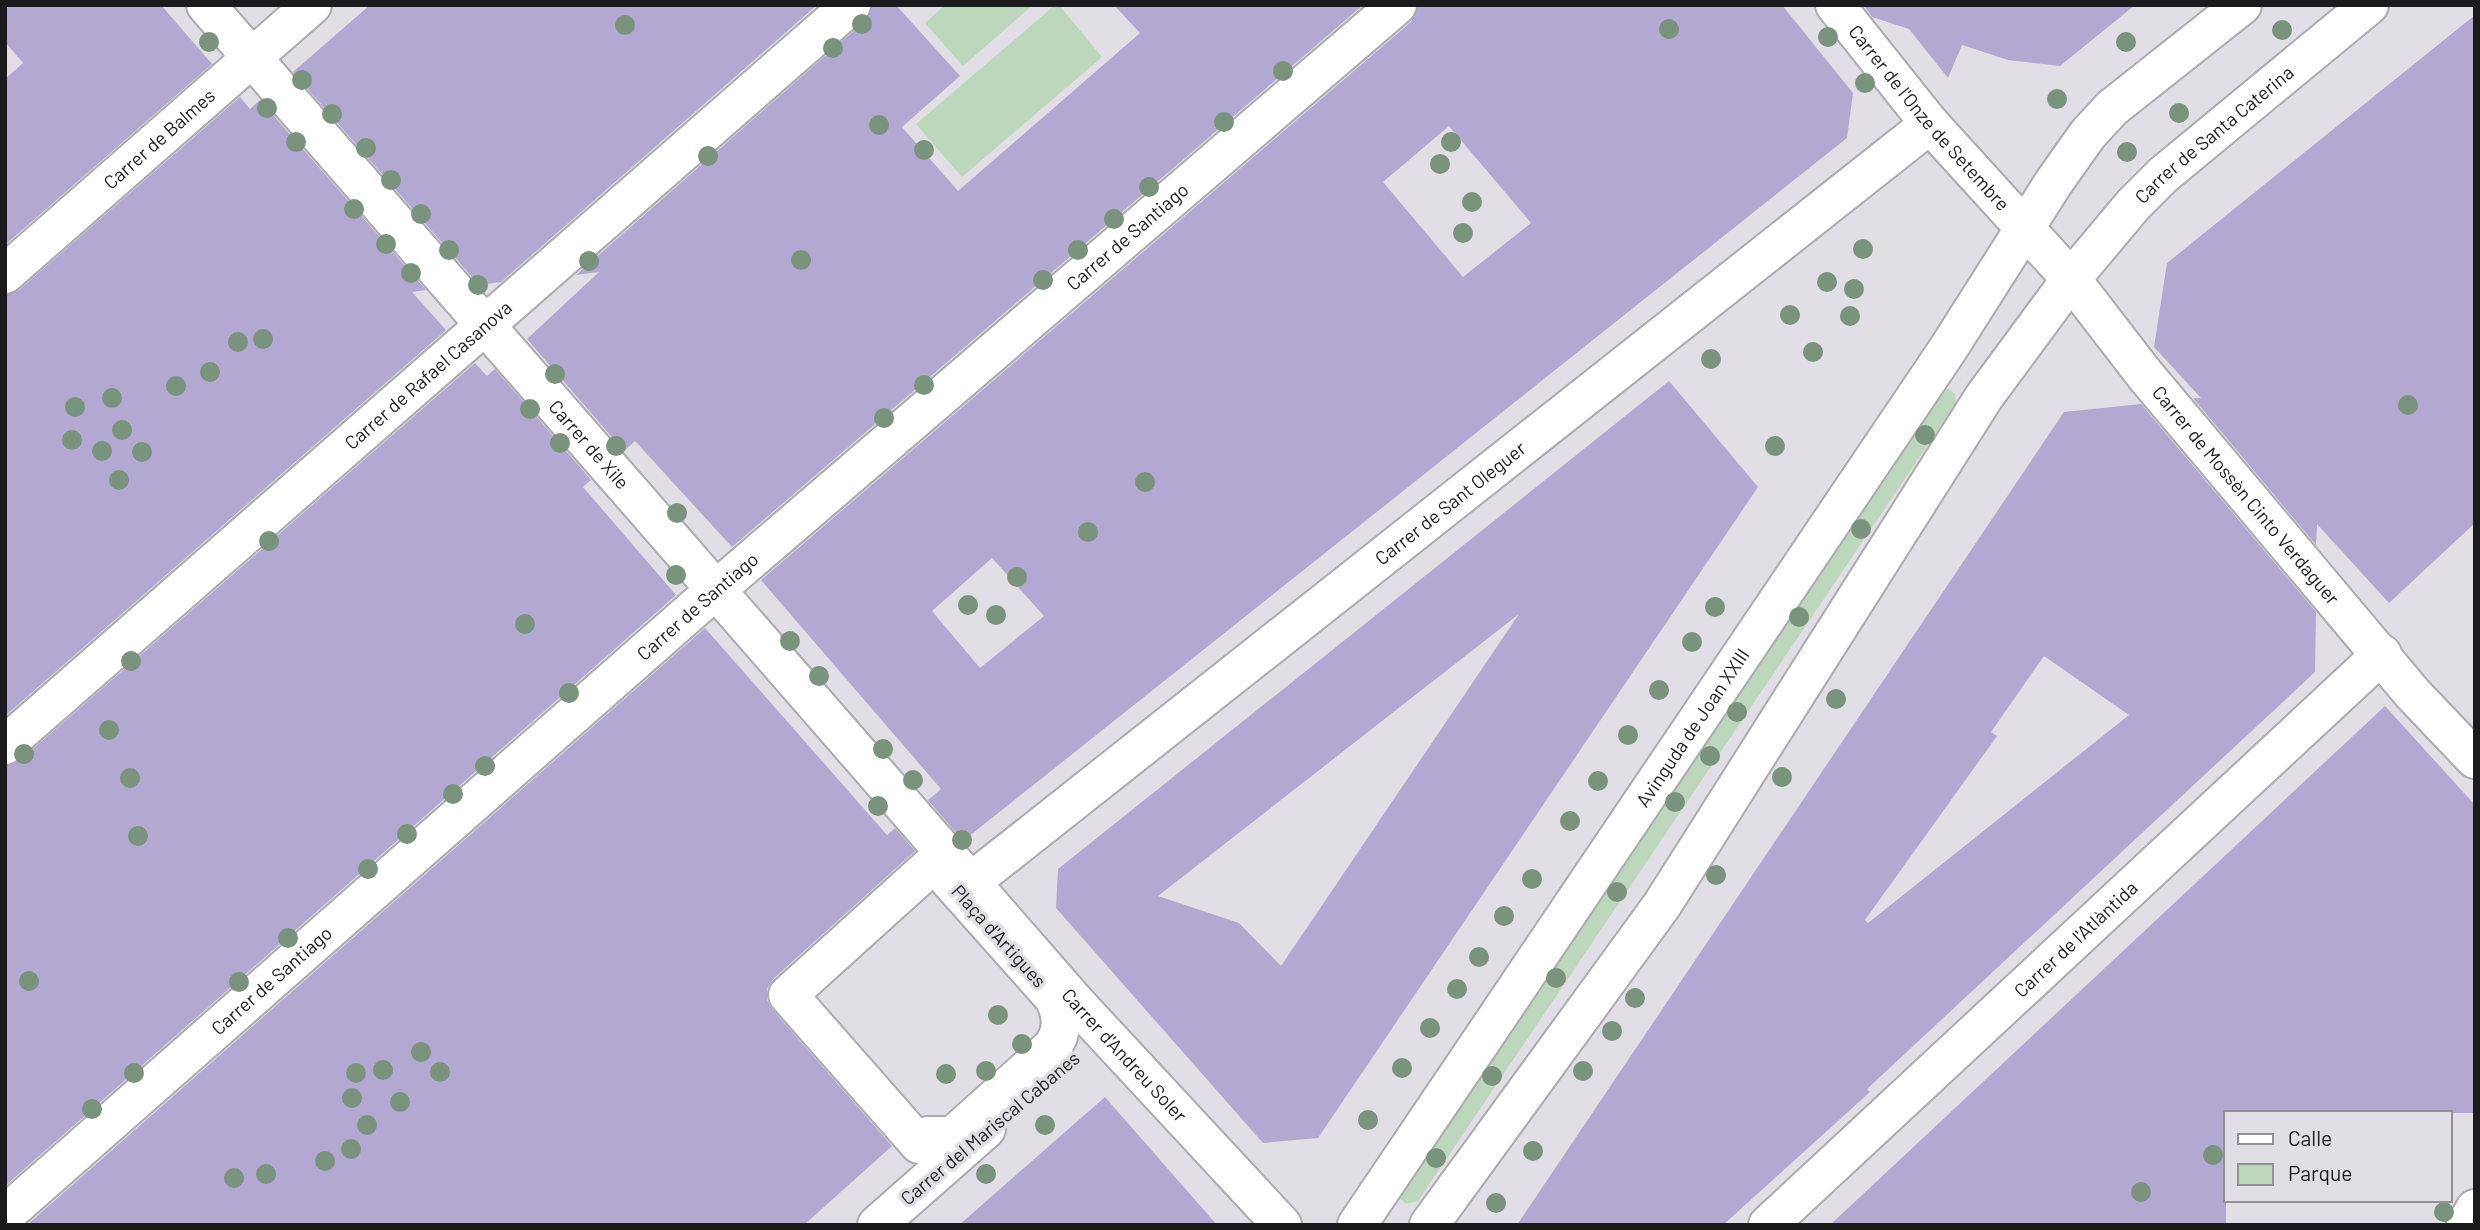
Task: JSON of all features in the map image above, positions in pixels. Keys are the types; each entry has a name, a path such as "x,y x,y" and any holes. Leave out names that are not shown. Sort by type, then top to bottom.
{"street":[{"name":"Carrer de Xile","path":"206,5 971,882"},
{"name":"Carrer de Balmes","path":"5,274 312,5"},
{"name":"Carrer de Rafael Casanova","path":"5,745 851,5"},
{"name":"Carrer de Santiago","path":"5,1215 716,589 1397,5"},
{"name":"Carrer de l'Onze de Setembre","path":"1835,5 1930,124 2025,227"},
{"path":"2025,227 2088,134 2112,108 2242,5"},
{"name":"Carrer de Santa Caterina","path":"2071,279 2133,205 2163,175 2370,5"},
{"name":"Carrer de Sant Oleguer","path":"971,882 1930,124"},
{"name":"Carrer de Mossèn Cinto Verdaguer","path":"2025,227 2071,279 2145,375 2413,694 2475,759"},
{"name":"Avinguda de Joan XXIII","path":"1357,1225 1948,349 2025,227"},
{"path":"1429,1225 1662,905 1984,397 2071,279"},
{"name":"Carrer de l'Atlàntida","path":"1768,1225 2382,654"},
{"name":"Plaça d'Artigues","path":"934,863 1054,999 1059,1008 1060,1029 1051,1048 953,1136 928,1136 919,1144 788,995 934,863"},
{"name":"Carrer d'Andreu Soler","path":"971,882 1104,1033 1282,1225"},
{"name":"Carrer del Mariscal Cabanes","path":"877,1225 1048,1076 1104,1033"},
{"path":"2466,1225 2475,1209"}],"green space":[{"path":"945,5 1033,5 963,66 925,23"},
{"path":"1055,5 1059,5 1102,57 962,177 916,124"},
{"path":"1949,389 1955,394 1956,403 1418,1201 1406,1204 1400,1198 1400,1189 1938,390"}],"building":[{"path":"5,5 161,5 212,64 5,245 5,79 23,63 5,42"},
{"path":"370,5 817,5 501,282 479,285 293,72"},
{"path":"872,5 896,5 960,76 902,127 958,191 1140,33 1114,5 1363,5 732,547 635,441 624,451 527,339 599,272 576,275 865,21"},
{"path":"1418,5 1782,5 1853,93 1847,138 963,841 928,800 941,789 761,580 1411,22","holes":["1449,126 1531,223 1463,277 1383,182","992,558 1044,616 980,668 932,611"]},
{"path":"1864,5 2135,5 2060,66 2008,60 1962,45 1948,78 1909,29 1872,17"},
{"path":"2475,15 2475,523 2389,603 2317,524 2316,545 2193,398 2201,398 2154,347 2167,263"},
{"path":"240,97 250,109 260,100 426,290 412,292 446,330 5,716 5,295 19,290"},
{"path":"475,363 487,376 495,369 591,480 583,487 676,595 5,1186 5,766 19,761"},
{"path":"1669,381 1758,487 1318,1138 1263,1143 1056,908 1058,869","holes":["1519,614 1281,966 1239,923 1158,896"]},
{"path":"2141,404 2316,612 2315,672 1867,1089 1870,1092 1723,1225 1517,1225 2064,412","holes":["2044,656 2129,715 1868,923 1865,920 1997,736 1991,732"]},
{"path":"705,628 887,835 895,828 915,851 773,979 767,989 767,1000 772,1009 892,1146 804,1225 27,1225"},
{"path":"2385,706 2475,805 2475,1113 2224,1111 2226,1225 1830,1225"},
{"path":"1105,1097 1217,1225 959,1225 1041,1153"}]}
